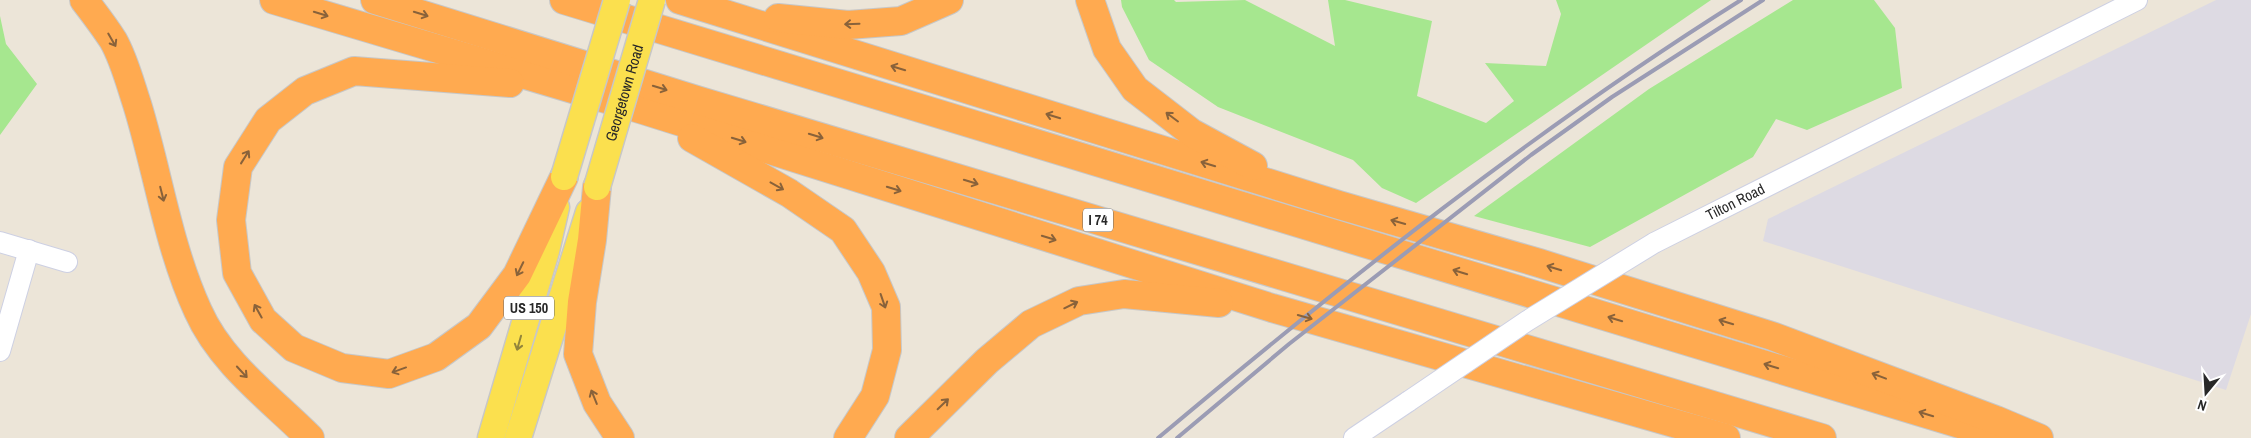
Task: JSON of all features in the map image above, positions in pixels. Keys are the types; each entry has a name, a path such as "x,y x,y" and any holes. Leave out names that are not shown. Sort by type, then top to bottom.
{"highway":[{"path":"84,0 113,41 128,77 147,136 182,268 198,311 213,339 244,375 310,438"},
{"path":"274,0 643,110 1272,308 1726,438"},
{"name":"I 74","path":"375,0 697,100 1822,438"},
{"path":"564,0 2006,438"},
{"path":"680,0 1338,205 1529,261 1772,336 2039,438"},
{"path":"715,11 848,25 902,21 949,0"},
{"path":"1090,0 1107,49 1135,89 1192,133 1267,173 1338,205"},
{"path":"561,87 354,72 305,91 268,120 238,166 231,220 237,273 263,320 294,348 342,368 389,374 436,357 479,326 517,275 564,177"},
{"path":"643,110 789,192 843,230 871,272 886,307 887,350 875,396 848,438"},
{"path":"597,187 592,240 582,302 578,354 597,403 620,438"},
{"path":"909,438 987,361 1031,324 1079,301 1124,294 1272,308"}],"main road":[{"name":"US 150","path":"491,438 546,251 564,177 617,0"},
{"name":"Georgetown Road","path":"597,187 652,0"},
{"name":"US 150","path":"518,438 572,261 597,187"}],"street":[{"name":"Tilton Road","path":"1354,438 1527,321 1654,243 2137,0"},
{"path":"0,242 67,262"},
{"path":"0,351 29,250"}],"shaded area":[{"path":"2216,0 2251,0 2251,314 2226,390 1763,241 1768,219"}],"green space":[{"path":"1121,0 1174,0 1176,2 1245,0 1335,46 1328,0 1345,0 1432,21 1417,96 1486,123 1514,101 1485,63 1546,66 1561,14 1556,0 1711,0 1416,203 1382,188 1353,160 1218,107 1149,60 1122,7"},
{"path":"1793,0 1874,0 1895,28 1902,88 1807,130 1776,119 1753,157 1590,247 1474,216 1649,89"},
{"path":"0,16 6,44 37,84 0,135"}],"railway":[{"path":"1158,438 1370,265 1515,154 1664,49 1741,0"},
{"path":"1177,438 1289,344 1531,155 1612,97 1763,0"}]}
